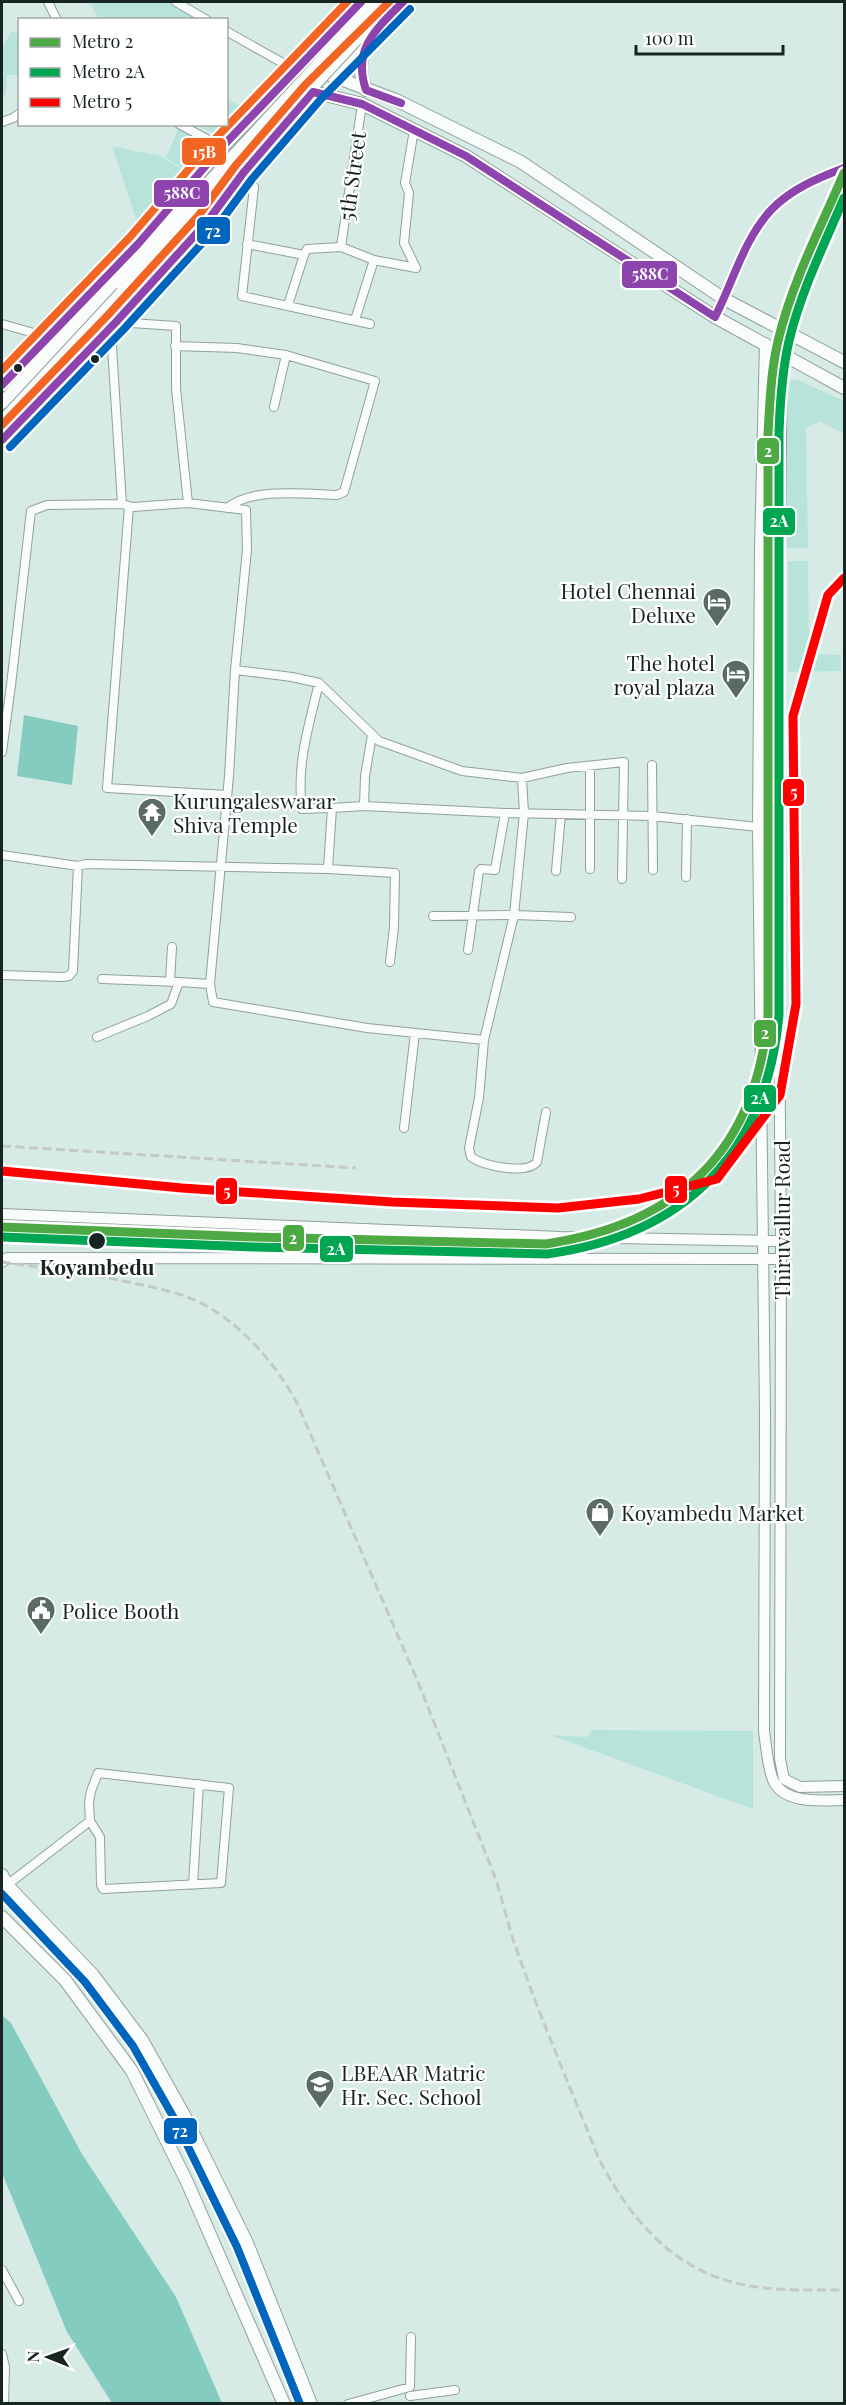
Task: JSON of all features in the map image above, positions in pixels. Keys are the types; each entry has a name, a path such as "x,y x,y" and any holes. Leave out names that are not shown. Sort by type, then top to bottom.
{"main road":[{"path":"2,385 138,244 222,147 361,2"},
{"path":"2,403 376,2"},
{"path":"2,422 391,2"},
{"path":"2,440 116,322 207,222 244,172 313,92 403,2"},
{"path":"366,90 361,80 361,61 368,38"},
{"path":"330,75 396,100 521,162 724,299 844,362"},
{"path":"313,92 362,104 466,156 715,317 844,388"},
{"path":"181,193 207,222"},
{"path":"4,1880 93,1976 142,2040 184,2115 247,2243 311,2403"},
{"path":"2,1917 65,1980 132,2071 183,2174 284,2403"}],"street":[{"path":"48,2 56,18"},
{"path":"176,2 204,18"},
{"path":"228,32 297,71"},
{"name":"5th Street","path":"341,247 362,104"},
{"path":"2,122 18,114"},
{"path":"183,126 222,147"},
{"path":"288,305 307,249 341,247 374,260 416,268 404,243 409,194 405,183 414,130"},
{"path":"244,172 254,187 242,296 370,324"},
{"path":"247,244 304,255"},
{"path":"355,320 374,260"},
{"path":"188,503 176,389 176,326 116,322 112,347 126,505 107,788 227,795"},
{"path":"2,324 48,337"},
{"path":"765,343 760,549 758,827 764,1259 764,1731 774,1782 781,1790 808,1800 844,1800"},
{"path":"175,346 237,348 286,355 375,381 344,492 338,495 287,494 245,498 227,508"},
{"path":"274,407 286,355"},
{"name":"Thiruvallur Road","path":"783,355 777,776 781,1241 780,1759 784,1779 800,1787 844,1786"},
{"path":"2,752 31,511 47,505 188,503 246,510 247,550 210,984 213,1002 367,1028 484,1040"},
{"path":"235,670 319,683 379,741 462,771 522,778 624,762 622,879"},
{"path":"319,683 300,768 303,808 364,806 505,813 652,816 758,827"},
{"path":"364,806 365,776 372,735"},
{"path":"652,765 653,870"},
{"path":"590,766 590,869"},
{"path":"522,778 524,813 514,915 484,1040 479,1098 469,1148 471,1157 501,1166 526,1169 532,1167 537,1162 546,1112"},
{"path":"328,869 332,808"},
{"path":"468,950 479,871 495,870 505,813"},
{"path":"556,871 561,814"},
{"path":"686,877 687,819"},
{"path":"2,855 78,866 86,864 220,865 395,873 394,927 390,962"},
{"path":"2,975 62,977 69,976 73,971 78,866"},
{"path":"433,916 571,917"},
{"path":"97,1037 171,1004 174,982 172,947"},
{"path":"102,979 210,984"},
{"path":"404,1128 415,1033"},
{"path":"2,1214 560,1238 781,1241"},
{"path":"2,1258 781,1259"},
{"path":"98,1773 199,1784 227,1787 229,1790 221,1883 103,1889 100,1837 90,1821 90,1797 98,1773"},
{"path":"193,1885 199,1784"},
{"path":"4,1880 90,1821"},
{"path":"2,2270 19,2301"},
{"path":"410,2395 411,2337"},
{"path":"2,2354 5,2367 4,2403"},
{"path":"348,2403 455,2390"}],"shaded area":[{"path":"90,2 170,2 200,18 98,18"},
{"path":"11,32 18,33 18,78 17,75 7,75 6,95 2,95 2,48"},
{"path":"228,100 243,107 228,125"},
{"path":"198,126 227,126 219,136"},
{"path":"179,127 206,141 188,171 166,158"},
{"path":"112,146 160,156 187,172 167,197 138,225"},
{"path":"798,380 844,401 844,434 820,421 806,428 808,548 787,548 784,381"},
{"path":"788,561 808,561 809,654 841,655 841,671 788,672"},
{"path":"24,715 78,726 72,785 17,776"},
{"path":"592,1730 753,1731 753,1809 550,1735 587,1737"},
{"path":"2,2015 11,2023 82,2154 176,2297 222,2403 112,2403 67,2332 2,2173"}],"railway":[{"path":"2,1146 356,1168"},
{"path":"378,1247 430,1241"},
{"path":"2,1262 74,1272 160,1289 187,1297 214,1310 229,1321 268,1359 297,1403 418,1682 493,1872 514,1942 544,2024 599,2159 612,2183 643,2225 661,2244 704,2272 729,2281 757,2287 789,2290 844,2290"}],"metro line":[{"name":"2","path":"2,1227 253,1237 546,1244 593,1234 635,1219 672,1199 702,1173 728,1142 747,1105 760,1063 768,1015 768,433 770,397 776,349 785,316 808,254 844,173"},
{"name":"2A","path":"2,1237 253,1247 547,1254 596,1244 639,1228 677,1207 710,1180 736,1147 757,1109 771,1065 779,1015 779,433 781,398 783,375 794,322 844,198"},
{"name":"5","path":"2,1171 182,1188 392,1202 558,1208 639,1199 717,1179 780,1095 796,1004 793,716 828,595 844,578"}],"transit line":[{"name":"15B","path":"228,125 347,2"},
{"name":"588C","path":"2,385 138,244 222,147 361,2"},
{"name":"15B","path":"2,425 108,315 199,215 236,165 305,85 389,2"},
{"name":"588C","path":"401,103 366,90 362,76 362,63 369,41 384,21 403,2"},
{"name":"72","path":"10,447 124,329 215,229 252,179 321,99 410,9"},
{"name":"588C","path":"2,440 116,322 207,222 244,172 313,92 362,104 466,156 715,317 746,247 771,210 796,190 844,168"},
{"name":"15B","path":"2,370 130,237 227,126"},
{"name":"72","path":"2,1894 85,1982 133,2046 175,2120 237,2247 300,2404"}],"place":[{"name":"Hotel Chennai Deluxe","path":"717,628"},
{"name":"The hotel royal plaza","path":"736,700"},
{"name":"Kurungaleswarar Shiva Temple","path":"152,838"},
{"name":"Koyambedu","path":"97,1241"},
{"name":"Koyambedu Market","path":"600,1538"},
{"name":"Police Booth","path":"41,1636"},
{"name":"LBEAAR Matric Hr. Sec. School","path":"320,2110"}]}
